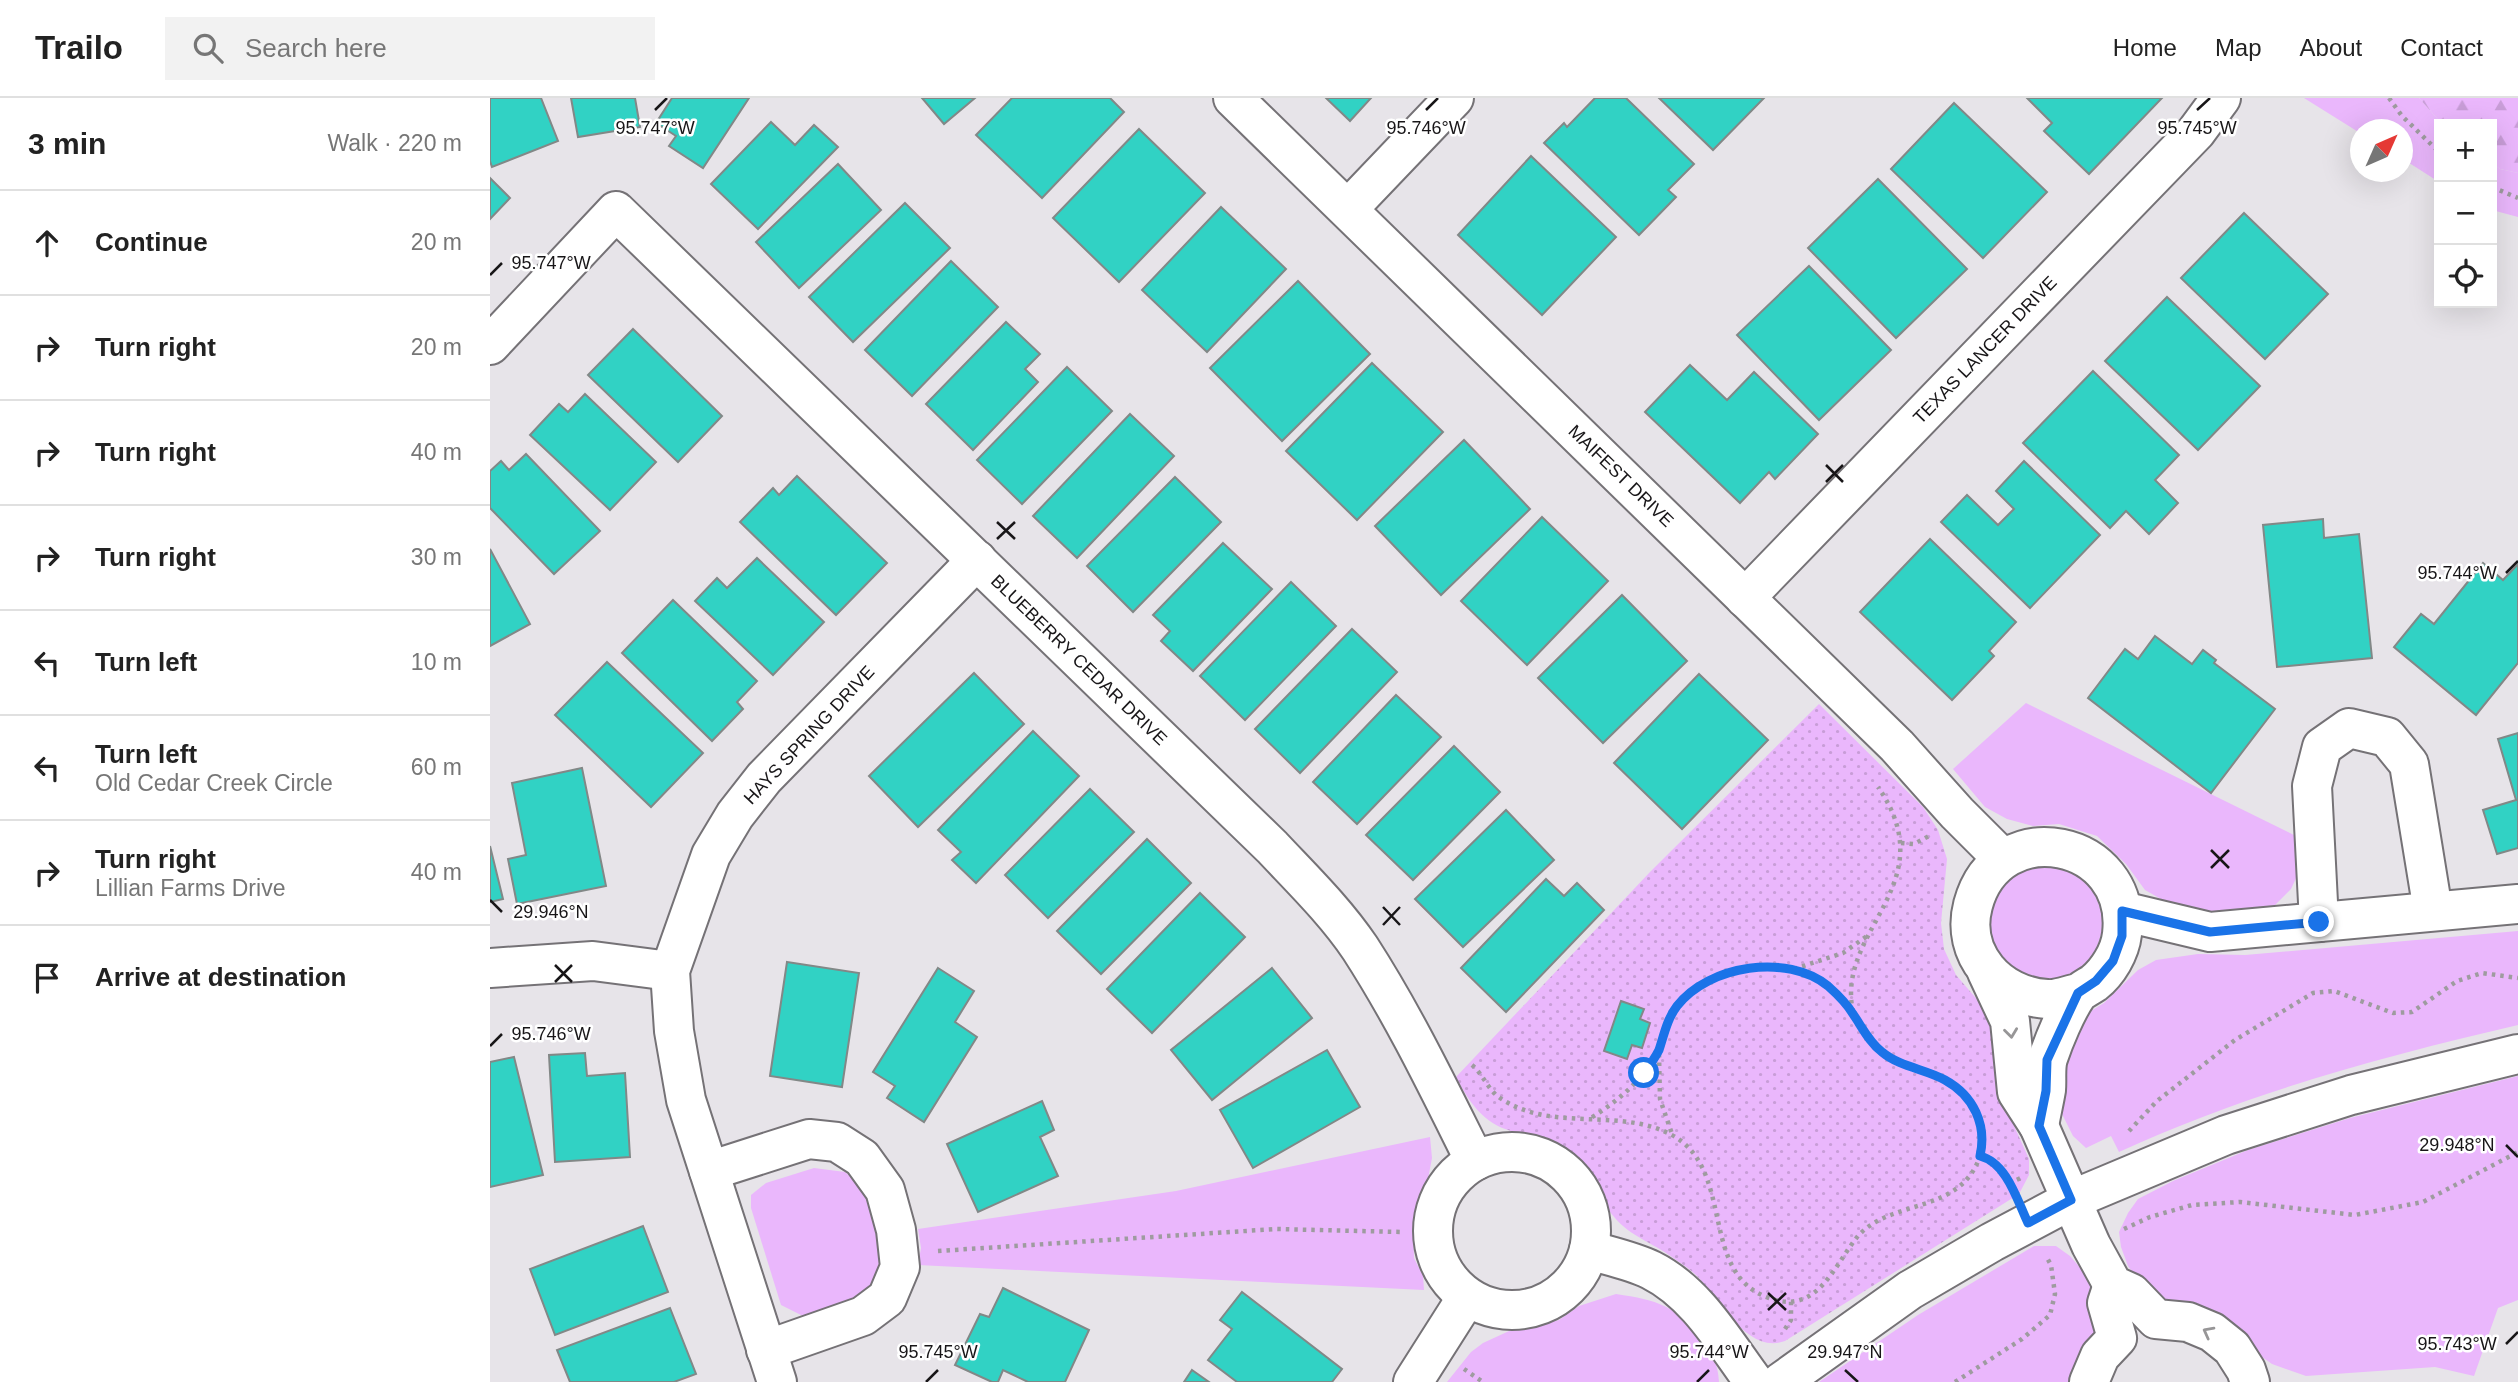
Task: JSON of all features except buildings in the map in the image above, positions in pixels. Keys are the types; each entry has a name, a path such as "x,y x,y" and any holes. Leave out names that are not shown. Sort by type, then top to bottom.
{"street":[{"name":"MAIFEST DRIVE","path":"1233,98 1897,746 1957,813 2004,859"},
{"path":"1348,209 1454,98"},
{"name":"TEXAS LANCER DRIVE","path":"1745,598 2196,132 2221,98"},
{"name":"BLUEBERRY CEDAR DRIVE","path":"490,345 616,211 1272,847 1320,898 1359,947 1395,1009 1475,1161"},
{"name":"HAYS SPRING DRIVE","path":"771,1366 686,1100 674,1031 670,971 711,855 735,816 764,778 977,560"},
{"path":"2319,922 2312,786 2322,747 2349,728 2386,737 2409,764 2433,911"},
{"path":"1986,970 2006,988 2018,994 2049,999 2078,993 2096,981 2113,961 2122,936 2122,911 2114,886 2103,871 2070,849 2035,846 2004,859 1984,877 1978,888 1970,919 1973,945 2010,1021 2017,1092 2039,1126 2091,1245 2113,1285 2131,1293 2156,1319 2188,1322 2212,1332 2232,1348 2250,1382"},
{"path":"2122,911 2210,932 2518,904"},
{"path":"490,968 593,961 670,971"},
{"path":"2039,1126 2046,1091 2047,1060 2078,993"},
{"path":"1781,1382 1910,1290 2071,1200 2226,1135 2351,1095 2518,1054"},
{"path":"709,1171 809,1139 837,1142 863,1158 885,1190 896,1230 900,1267 887,1298 863,1317 771,1366"},
{"path":"1501,1152 1534,1154 1564,1170 1584,1196 1592,1228 1589,1250 1587,1261 1568,1288 1540,1306 1507,1311 1467,1297 1450,1280 1435,1251 1433,1217 1446,1186 1470,1163 1501,1152"},
{"path":"1589,1250 1651,1270 1679,1289 1698,1306 1754,1382"},
{"path":"2089,1382 2100,1356 2117,1338 2107,1303 2113,1285"},
{"path":"1413,1382 1467,1297"}],"path":[{"path":"2389,98 2402,116 2434,147"},
{"path":"2497,189 2518,198"},
{"path":"1853,1012 1850,994 1856,964 1882,912 1897,873 1901,843 1898,825 1876,784"},
{"path":"1901,843 1914,844 1933,833"},
{"path":"1589,1119 1605,1110 1644,1073 1659,1050 1669,1018 1677,1006 1700,985 1716,977 1748,969 1793,969 1843,953 1858,945 1869,934"},
{"path":"1659,1050 1660,1099 1672,1135 1704,1167 1711,1185 1724,1247 1742,1283 1767,1298 1791,1301 1810,1296 1821,1288 1866,1229 1895,1213 1944,1197 1964,1182 1980,1156 1983,1135 1976,1110 1969,1099 1945,1080 1880,1051 1853,1012 1838,996 1817,979 1793,969"},
{"path":"2124,1135 2157,1101 2235,1040 2313,993 2334,991 2393,1013 2412,1012 2457,981 2482,973 2518,978"},
{"path":"1485,1081 1498,1097 1522,1109 1547,1116 1631,1122 1672,1135"},
{"path":"2051,1265 2150,1217 2192,1205 2240,1202 2355,1215 2423,1202 2518,1152"},
{"path":"1955,1382 2022,1339 2050,1314 2055,1294 2051,1265 2004,1174 1988,1158 1980,1156"},
{"path":"898,1254 1276,1229 1402,1232"},
{"path":"1783,1332 1791,1320 1791,1301"}],"green space":[{"path":"2304,98 2419,98 2438,119 2434,119 2434,179 2413,165 2413,119 2350,119 2350,127"},
{"path":"2419,98 2518,98 2518,173 2497,167 2497,119 2438,119"},
{"path":"2497,167 2518,173 2518,217 2497,211"},
{"path":"2026,703 2296,836 2297,876 2291,889 2273,907 2200,914 2175,907 2145,890 2126,864 2097,836 2059,824 2033,826 2007,819 1985,807 1953,769"},
{"path":"1819,704 1923,807 1938,830 1947,859 1941,923 1944,949 1956,975 1987,1011 1995,1030 2010,1117 2029,1159 2029,1175 2019,1194 1785,1341 1771,1343 1758,1340 1747,1333 1694,1273 1621,1224 1608,1209 1589,1174 1576,1157 1553,1142 1492,1123 1472,1103 1456,1077 1650,872"},
{"path":"2046,867 2068,871 2086,883 2098,901 2102,923 2098,945 2086,963 2068,975 2046,979 2024,975 2006,963 1994,945 1990,923 1994,901 2006,883 2024,871"},
{"path":"2518,931 2518,1025 2315,1078 2216,1112 2119,1152 2111,1136 2086,1148 2073,1136 2060,1110 2056,1062 2086,1014 2104,1003 2138,970 2156,960 2198,954 2245,955"},
{"path":"2518,1076 2518,1300 2498,1308 2474,1376 2435,1367 2306,1376 2272,1364 2145,1290 2128,1266 2119,1232 2128,1213 2138,1199 2173,1181 2248,1150 2350,1118"},
{"path":"1430,1137 1432,1158 1413,1228 1414,1258 1423,1276 1424,1290 918,1265 921,1248 918,1229 1176,1191"},
{"path":"814,1168 845,1172 864,1189 877,1211 883,1269 872,1287 853,1302 805,1317 781,1305 751,1208 751,1195 766,1183"},
{"path":"2034,1246 2056,1246 2070,1256 2083,1271 2090,1285 2096,1308 2094,1337 2077,1382 1819,1382 1918,1315"},
{"path":"1616,1294 1655,1302 1685,1320 1712,1357 1719,1382 1447,1382 1471,1352 1483,1343 1520,1326 1559,1320 1579,1306"}],"route":[{"path":"1644,1073 1656,1057 1669,1018 1687,995 1700,985 1716,977 1748,969 1793,969 1806,973 1838,996 1853,1012 1858,1023 1880,1051 1945,1080 1969,1099 1981,1123 1983,1135 1980,1156 1988,1158 2004,1174 2028,1223 2071,1200 2039,1126 2046,1091 2047,1060 2078,993 2096,981 2113,961 2122,936 2122,911 2210,932 2319,922"}]}
